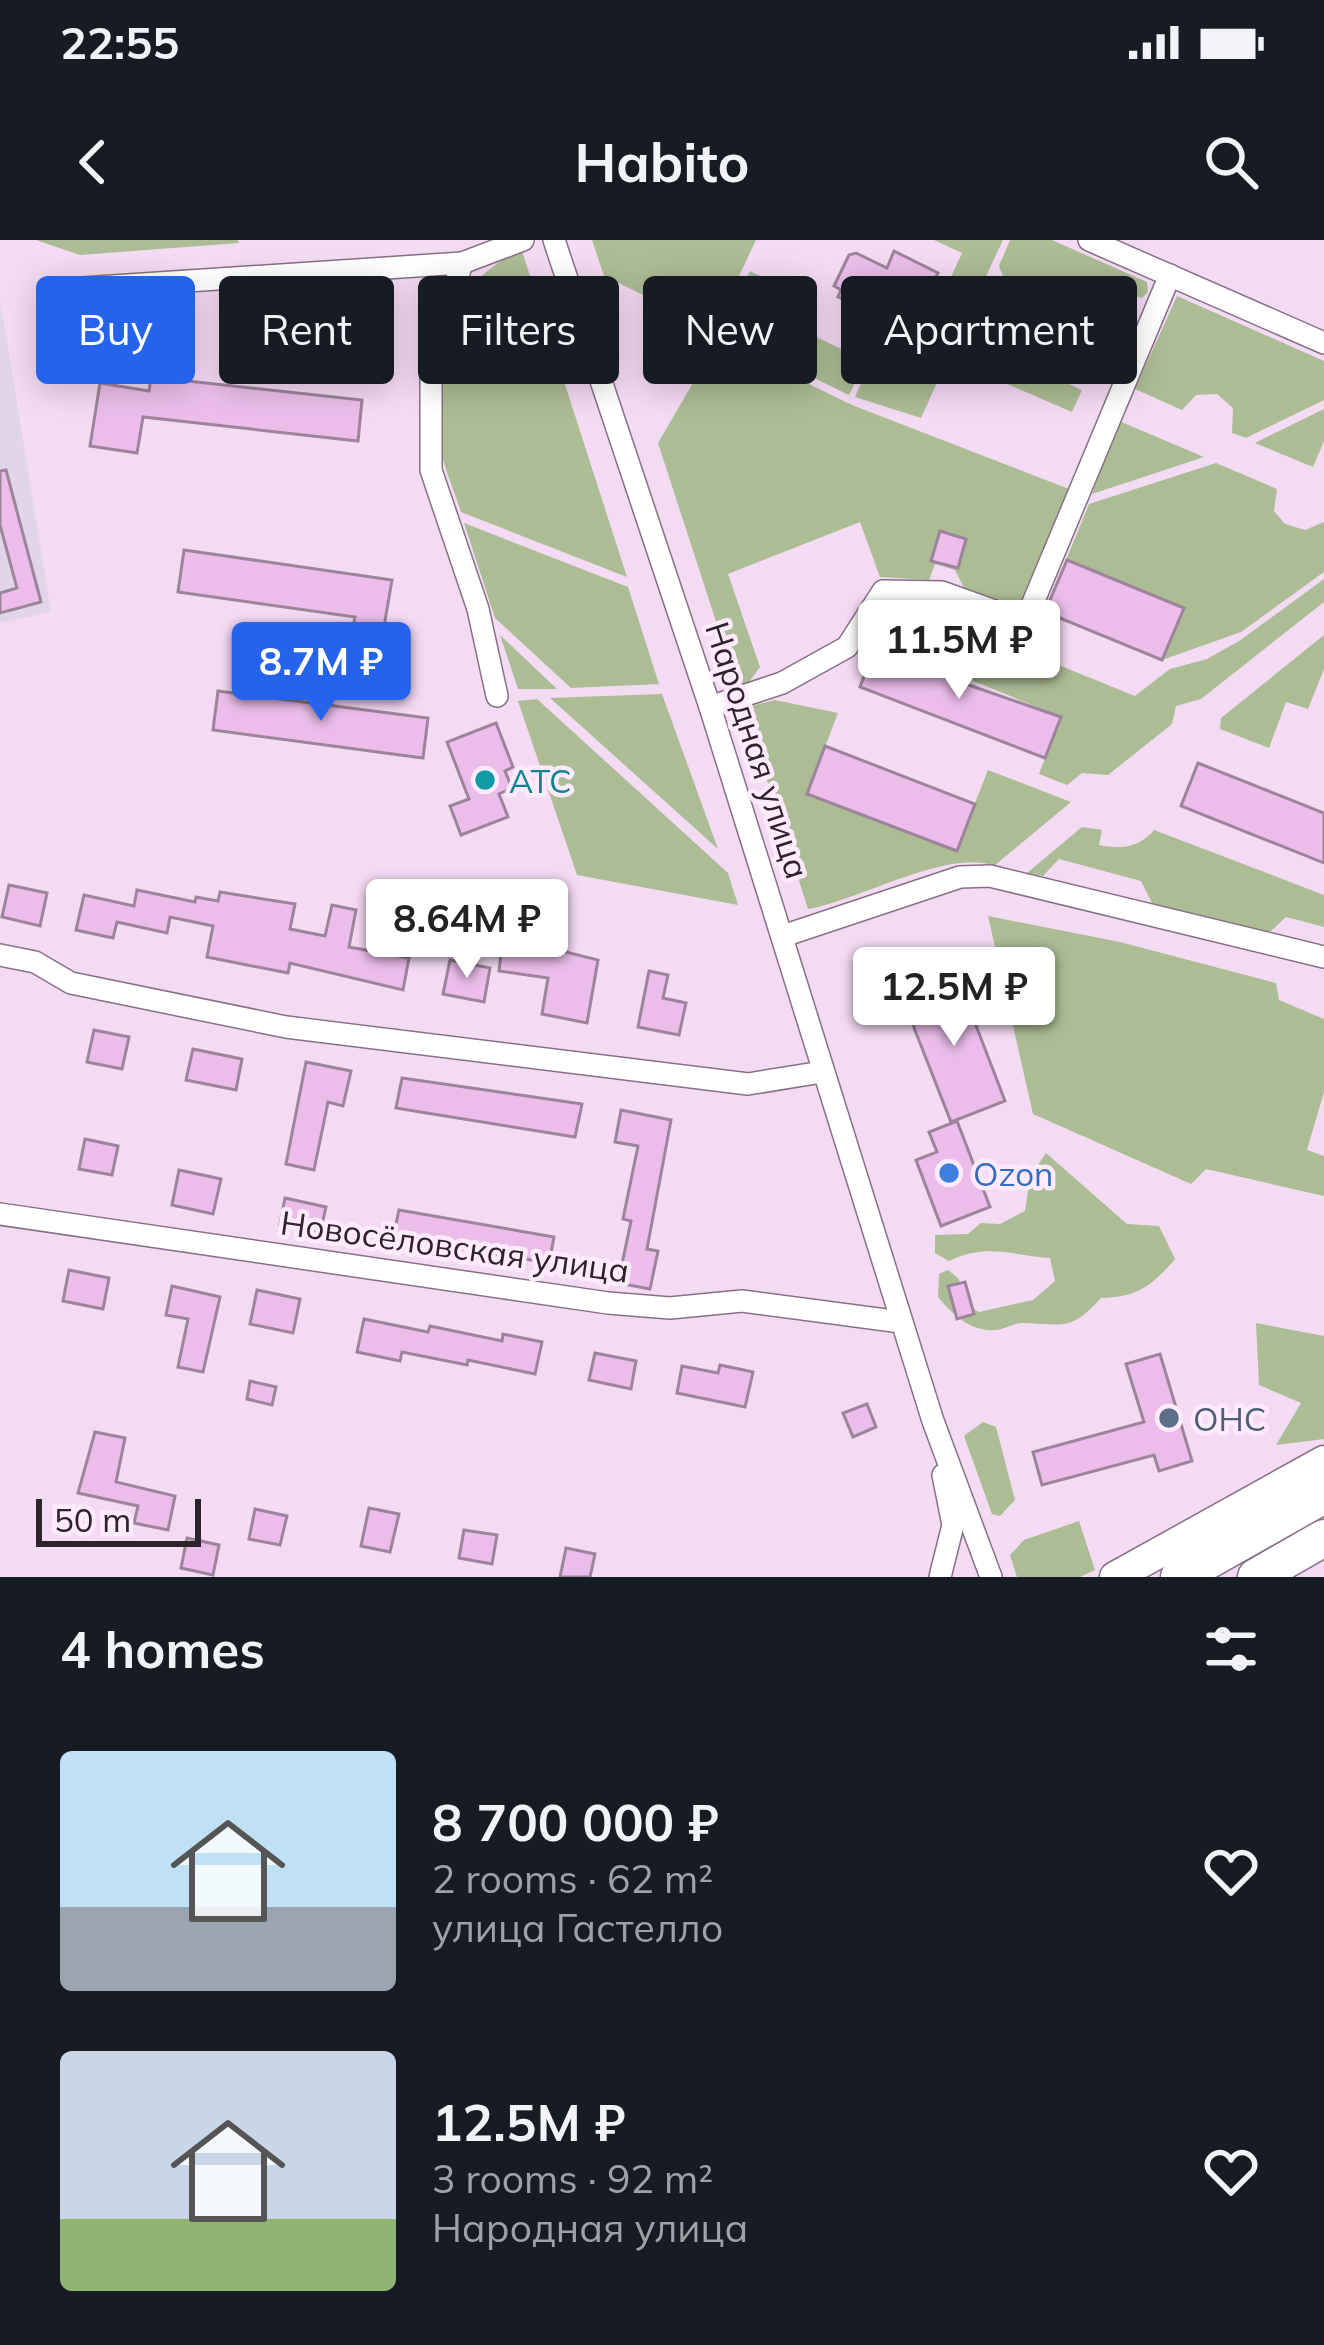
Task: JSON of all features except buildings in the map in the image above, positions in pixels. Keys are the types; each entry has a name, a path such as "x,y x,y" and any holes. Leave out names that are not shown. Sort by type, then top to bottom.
{"main road":[{"path":"1115,1577 1324,1461"},
{"path":"1179,1577 1324,1495"},
{"path":"1256,1577 1324,1538"}],"street":[{"path":"195,280 462,263 523,240"},
{"name":"Народная улица","path":"554,240 710,706 933,1421"},
{"path":"1089,240 1324,343"},
{"path":"462,263 431,361 431,470 478,609 497,696"},
{"path":"710,706 782,683 847,647 883,590 942,592 1025,622 1170,275"},
{"path":"783,935 960,877 990,877 1324,957"},
{"path":"0,955 35,962 71,983 286,1027 748,1084 822,1072"},
{"name":"Новосёловская улица","path":"0,1214 608,1303 670,1309 742,1301 902,1322"},
{"path":"933,1421 953,1525 940,1577"},
{"path":"933,1421 991,1577"}],"shaded area":[{"path":"0,299 51,612 0,623"}],"green space":[{"path":"36,240 238,240 239,243 80,255"},
{"path":"592,240 756,240 739,276 643,276 643,295 619,283 619,276 604,276"},
{"path":"934,240 1003,240 986,276 952,276 962,253"},
{"path":"1010,240 1052,240 1133,276 1003,276 999,266"},
{"path":"522,251 530,276 484,276"},
{"path":"1137,278 1147,282 1148,292 1137,297"},
{"path":"1177,296 1324,361 1324,400 1246,438 1232,433 1233,408 1217,394 1196,395 1182,410 1135,389"},
{"path":"817,337 841,349 841,384 854,384 849,395 817,380"},
{"path":"565,384 627,577 461,512 439,441 438,385"},
{"path":"692,384 809,384 1069,489 1022,601 1013,608 965,590 955,570 935,564 929,580 880,577 860,522 728,574 760,667 749,682 737,686 658,443"},
{"path":"861,384 936,384 921,418 855,397"},
{"path":"1007,384 1069,384 1082,390 1072,412"},
{"path":"1324,409 1324,441 1313,467 1255,443"},
{"path":"1119,421 1204,457 1092,494"},
{"path":"1216,463 1277,489 1274,511 1285,524 1305,530 1324,522 1324,572 1241,632 1162,660 1183,608 1066,560 1089,504"},
{"path":"464,523 628,587 659,684 571,688 495,618"},
{"path":"1324,579 1324,602 1201,699 1176,706 1172,724 1108,775 1082,773 1067,785 1039,774 1061,717 920,659 927,646 884,628 878,618 887,600 938,599 1013,629 1012,646 1135,696 1170,669 1207,659 1239,641"},
{"path":"500,635 557,689 518,689"},
{"path":"1324,635 1324,669 1308,709 1286,702 1269,748 1220,729 1221,718"},
{"path":"662,694 718,849 550,698"},
{"path":"537,699 728,873 738,905 577,875 518,701"},
{"path":"775,700 838,713 807,794 956,851 988,770 1071,802 994,866 953,864 808,909 744,708"},
{"path":"1082,827 1102,830 1099,845 1115,847 1136,844 1154,830 1324,895 1324,927 1286,917 1271,931 1260,932 1153,905 1141,881 1059,859 1043,876 1027,873"},
{"path":"988,916 1120,942 1276,983 1279,1000 1324,1019 1324,1092 1307,1150 1324,1156 1324,1196 1206,1169 1191,1184 1033,1114"},
{"path":"1046,1153 1127,1224 1159,1226 1175,1259 1142,1289 1101,1298 1066,1324 1019,1323 995,1330 970,1325 938,1297 939,1274 948,1270 959,1279 961,1301 979,1312 1033,1300 1055,1281 1050,1258 987,1251 949,1261 935,1253 935,1235 968,1234 981,1223 1000,1224 1025,1211 1030,1177"},
{"path":"1256,1323 1324,1336 1324,1439 1276,1445 1301,1403 1259,1385"},
{"path":"983,1422 996,1427 1015,1500 1000,1516 992,1514 964,1436"},
{"path":"1079,1521 1095,1570 1080,1577 1017,1577 1010,1555 1024,1540"}],"place":[{"name":"АТС","path":"485,780"},
{"name":"Ozon","path":"949,1173"},
{"name":"ОНС","path":"1169,1418"}]}
